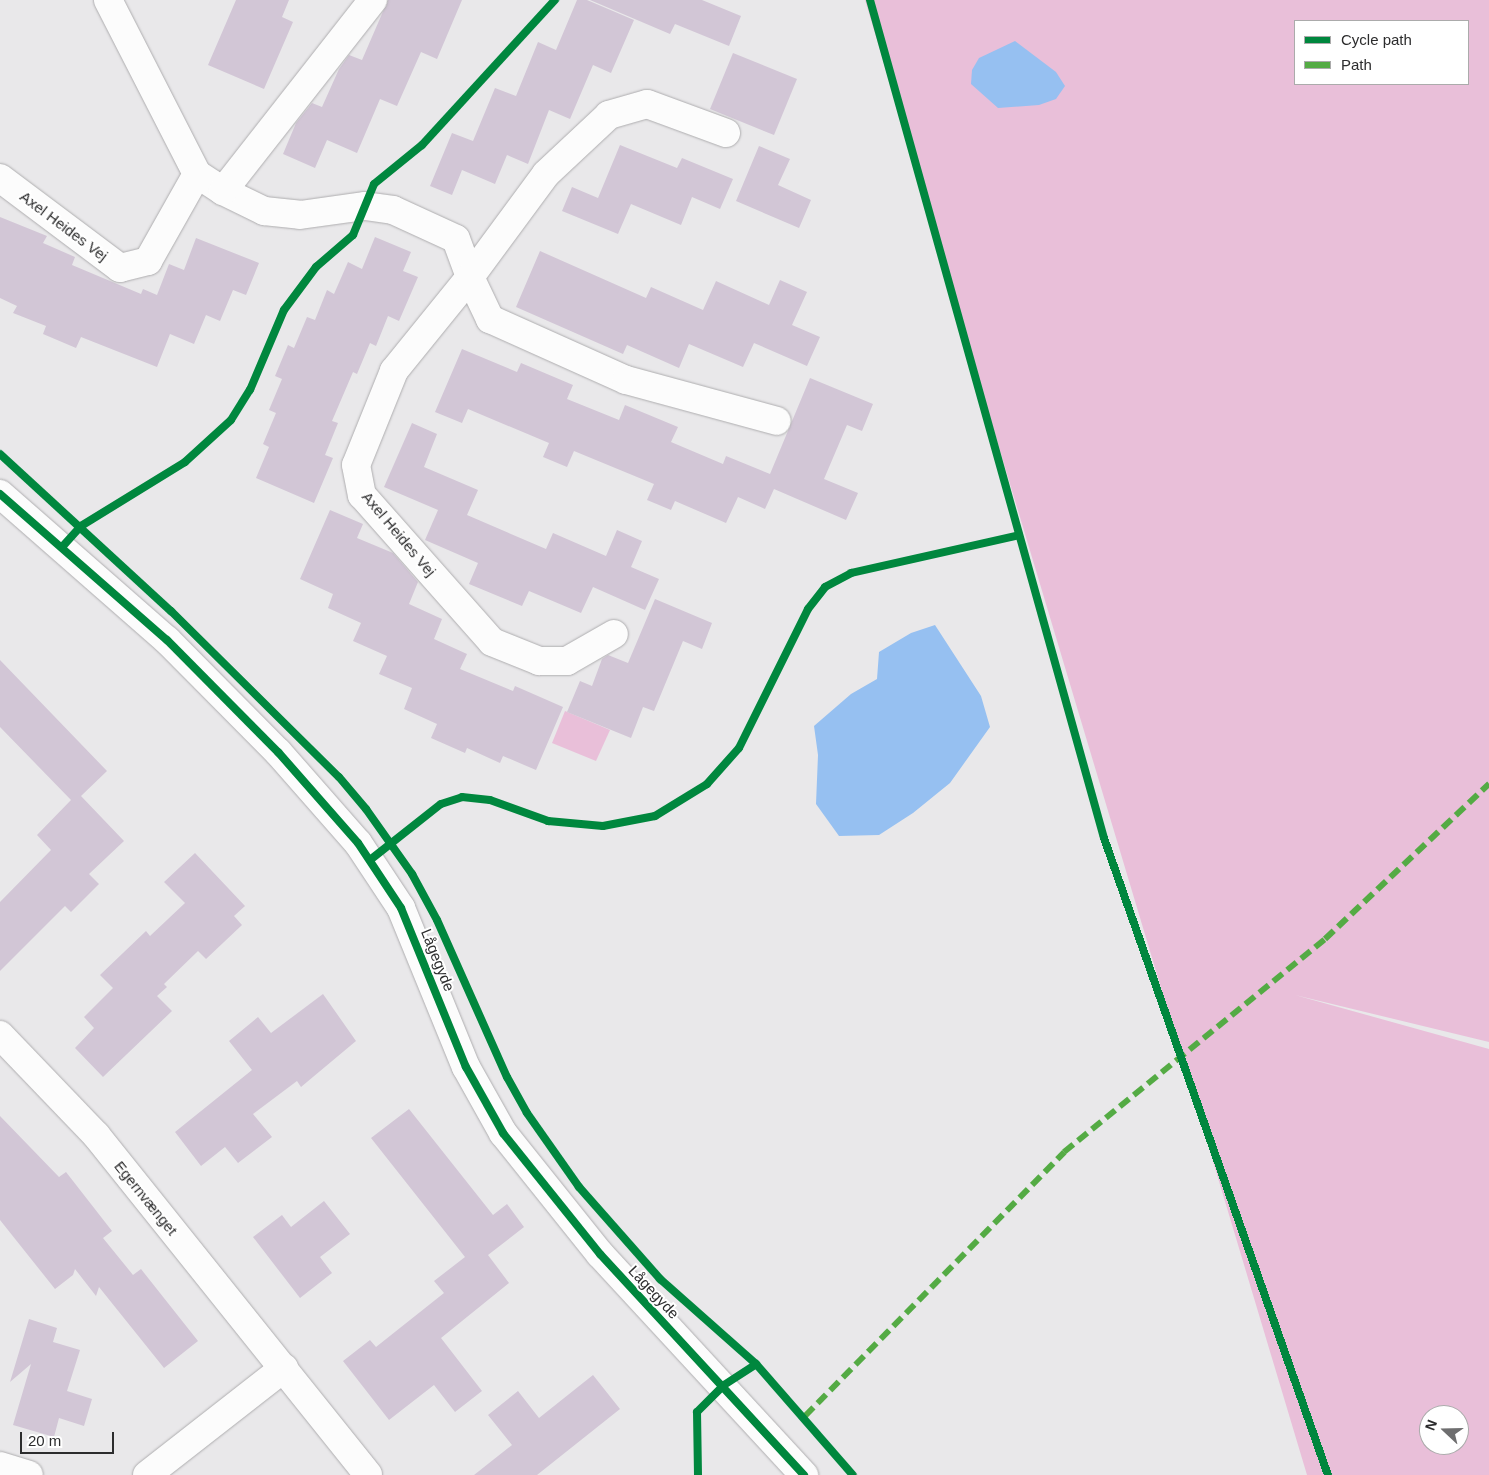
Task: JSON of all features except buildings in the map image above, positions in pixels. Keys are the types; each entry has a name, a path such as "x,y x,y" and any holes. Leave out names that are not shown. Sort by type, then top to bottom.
{"street":[{"path":"108,0 197,174 224,191 264,211 300,215 365,206 393,210 456,239 470,277 490,319 626,380 777,422"},
{"path":"224,191 372,0"},
{"name":"Axel Heides Vej","path":"614,634 566,660 539,661 492,642 362,495 356,465 394,371 470,277 546,174 609,115 646,104 726,133"},
{"name":"Axel Heides Vej","path":"0,178 120,268 148,261 197,174"},
{"name":"Lågegyde","path":"0,494 174,647 278,752 358,843 401,908 466,1067 503,1133 600,1254 797,1473"},
{"name":"Egernvænget","path":"0,1035 96,1135 368,1475"},
{"path":"147,1475 284,1368"},
{"path":"0,1466 29,1475"}],"shaded area":[{"path":"865,0 1489,0 1489,1042 1295,995 1489,1049 1489,1475 1307,1475"},
{"path":"565,711 610,730 596,761 552,743"}],"water":[{"path":"1015,41 1056,72 1065,86 1056,99 1039,105 998,108 971,84 972,70 979,58"},
{"path":"935,625 981,696 990,727 950,783 913,813 879,835 839,836 816,804 818,755 814,726 851,694 877,679 879,652 911,633"}],"marked path":[{"path":"805,1416 1064,1152 1325,939 1489,784"}],"cycle path":[{"path":"63,546 81,526 185,462 231,420 250,390 284,310 316,267 353,235 374,184 422,145 555,0"},
{"path":"870,0 1104,838 1328,1475"},
{"path":"0,454 171,611 339,777 366,809 412,874 437,920 507,1077 527,1113 579,1187 660,1279 756,1364 853,1475"},
{"path":"0,494 167,640 278,752 358,843 401,908 466,1067 503,1133 600,1254 804,1475"},
{"path":"370,860 441,804 462,797 490,800 548,821 603,826 655,816 707,784 739,748 808,609 825,587 851,573 1019,535"},
{"path":"698,1475 697,1412 724,1385 756,1364"}]}
